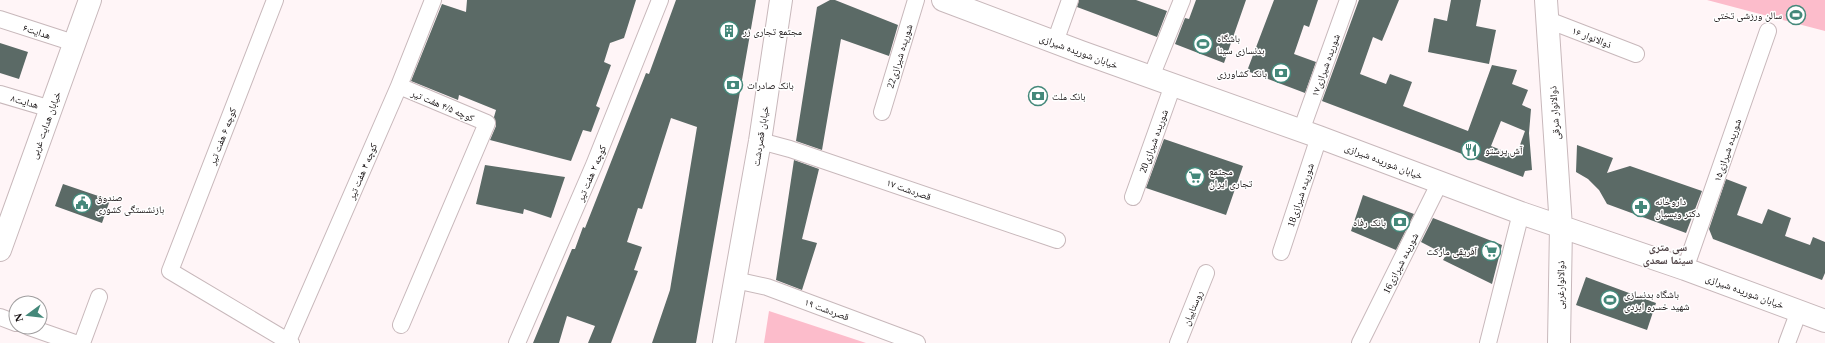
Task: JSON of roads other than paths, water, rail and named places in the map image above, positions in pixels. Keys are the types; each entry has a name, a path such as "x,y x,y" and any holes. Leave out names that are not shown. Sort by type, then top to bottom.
{"main road":[{"name":"خیابان هدایت غربی","path":"0,250 5,222 51,109 90,0"},
{"name":"خیابان قصردشت","path":"724,343 760,141 781,0"},
{"name":"خیابان شوریده شیرازی","path":"943,0 1521,213 1685,269 1799,311 1824,317"},
{"name":"ذوالانوار شرقی","path":"1547,10 1561,227"},
{"name":"ذوالانوارغربی","path":"1559,343 1561,227"}],"street":[{"name":"کوچه ۶ هفت تیر","path":"275,0 170,271 283,340"},
{"name":"کوچه ۴ هفت تیر","path":"283,340 399,86 433,0"},
{"name":"کوچه ۲ هفت تیر","path":"517,343 594,165 660,0"},
{"name":"22شوریده شیرازی","path":"882,112 916,0"},
{"path":"1055,42 1070,0"},
{"path":"1151,77 1182,0"},
{"name":"شوریده شیرازی۱۷","path":"1310,134 1348,0"},
{"name":"ذوالانوار ۱۶","path":"1547,10 1636,54"},
{"name":"هدایت۶","path":"0,19 74,43"},
{"name":"شوریده شیرازی۱۵","path":"1685,269 1768,31"},
{"name":"20شوریده شیرازی","path":"1133,197 1173,85"},
{"name":"کوچه ۴/۵ هفت تیر","path":"399,86 487,123 401,325"},
{"name":"هدایت۸","path":"0,94 51,109"},
{"name":"18شوریده شیرازی","path":"1281,252 1310,134"},
{"name":"قصردشت ۱۷","path":"760,141 790,148 1057,240"},
{"name":"شوریده شیرازی16","path":"1360,343 1440,182"},
{"path":"1488,343 1521,213"},
{"name":"روستاییان","path":"1178,343 1206,273"},
{"name":"قصردشت ۱۹","path":"735,280 767,287 917,343"},
{"path":"82,343 99,297"},
{"path":"1788,343 1799,311"},
{"path":"48,334 75,343"}],"place":[{"name":"سالن ورزشی تختی","path":"1796,15"},
{"name":"مجتمع تجاری زر","path":"729,31"},
{"name":"باشگاه بدنسازی سینا","path":"1203,44"},
{"name":"بانک کشاورزی","path":"1281,73"},
{"name":"بانک صادرات","path":"733,85"},
{"name":"بانک ملت","path":"1038,96"},
{"name":"آش پرستو","path":"1471,150"},
{"name":"مجتمع تجاری ایران","path":"1195,177"},
{"name":"صندوق بازنشستگی کشوری","path":"82,203"},
{"name":"داروخانه دکتر ویسیان","path":"1641,207"},
{"name":"بانک رفاه","path":"1400,222"},
{"name":"آفریقی مارکت","path":"1491,251"},
{"name":"باشگاه بدنسازی شهید خسرو ایزدی","path":"1610,300"}],"district":[{"name":"سی متری سینما سعدی","path":"1668,253"}]}
